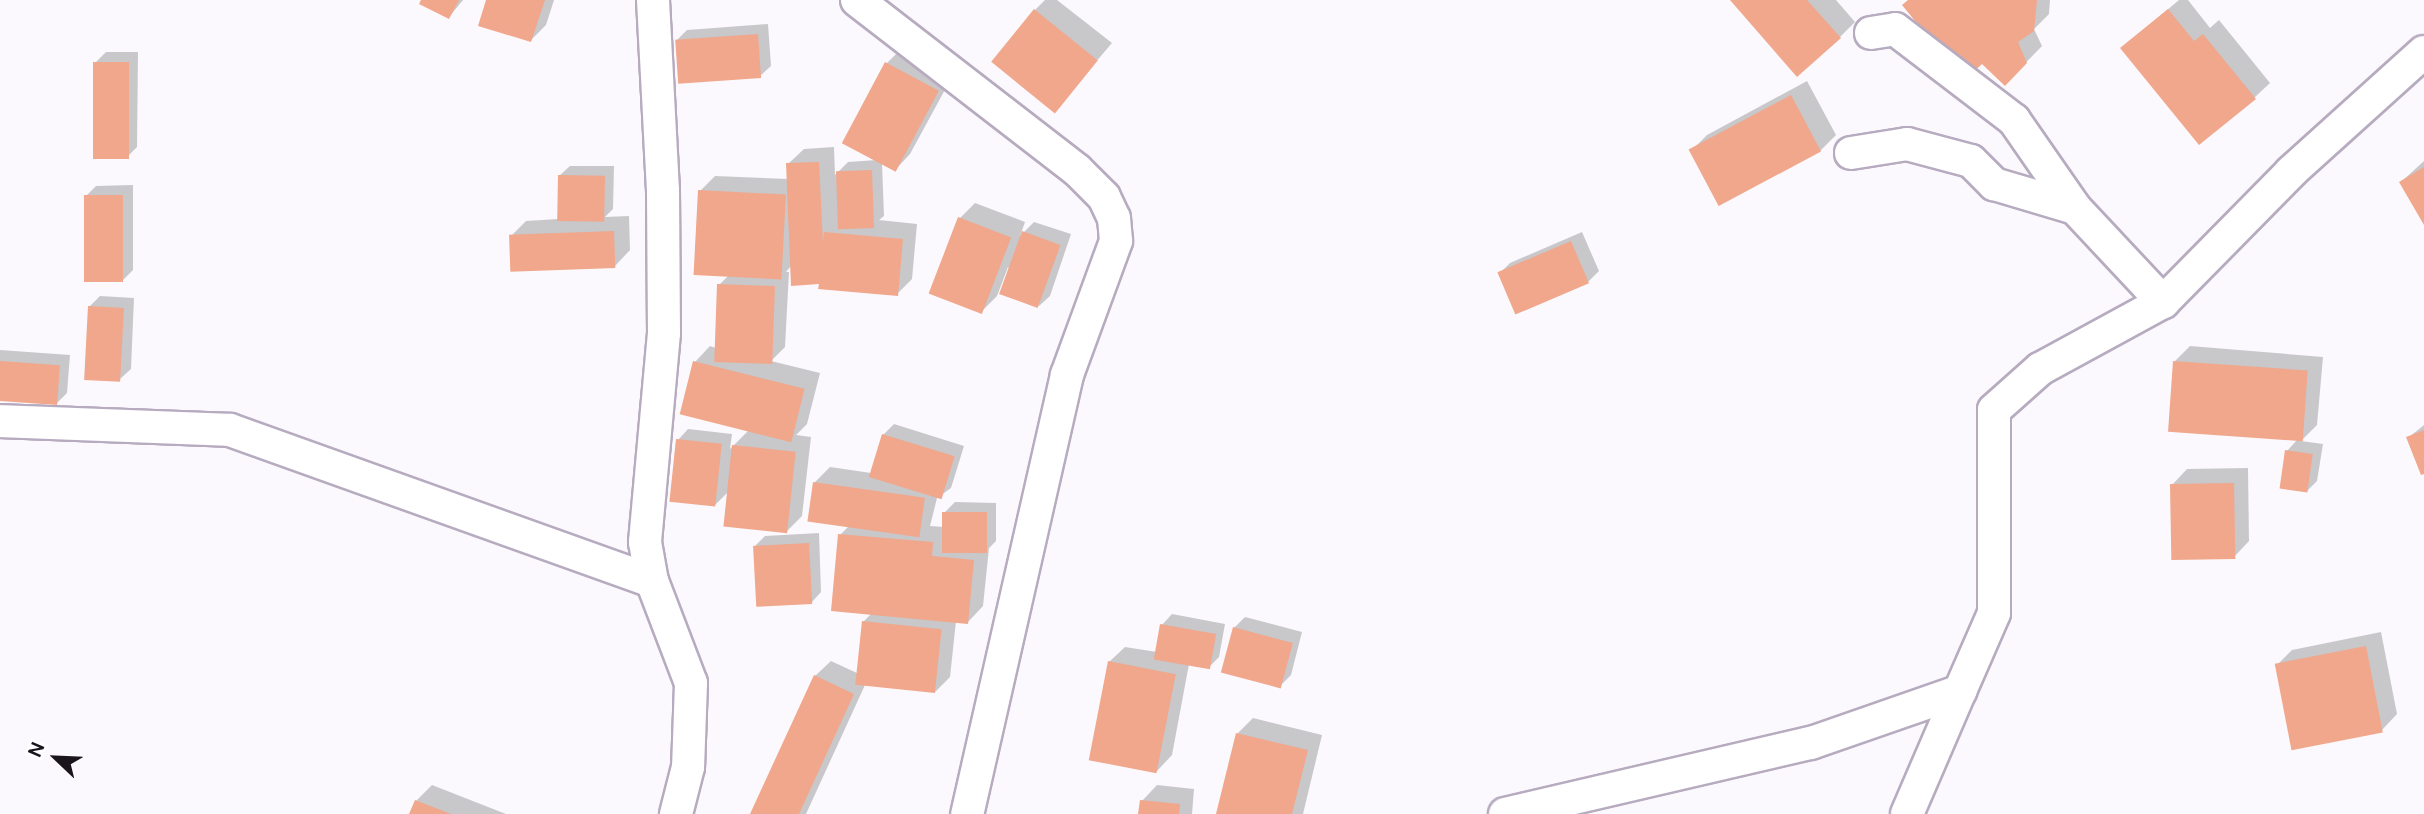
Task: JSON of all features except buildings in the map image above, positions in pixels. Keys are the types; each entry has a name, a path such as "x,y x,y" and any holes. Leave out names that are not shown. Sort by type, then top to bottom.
{"street":[{"path":"653,0 663,191 664,333 645,542 652,581 691,683 688,767 676,814"},
{"path":"857,0 1077,170 1104,197 1114,218 1116,241 1067,374 967,814"},
{"path":"1871,33 1895,29 2014,120 2076,208 2163,302"},
{"path":"1913,812 1959,691 1994,613 1994,410 2040,369 2163,302 2291,172 2424,52"},
{"path":"1851,153 1907,144 1971,161 1994,184 2076,208"},
{"path":"0,421 230,430 652,581"},
{"path":"1504,814 1811,743 1959,691"}]}
